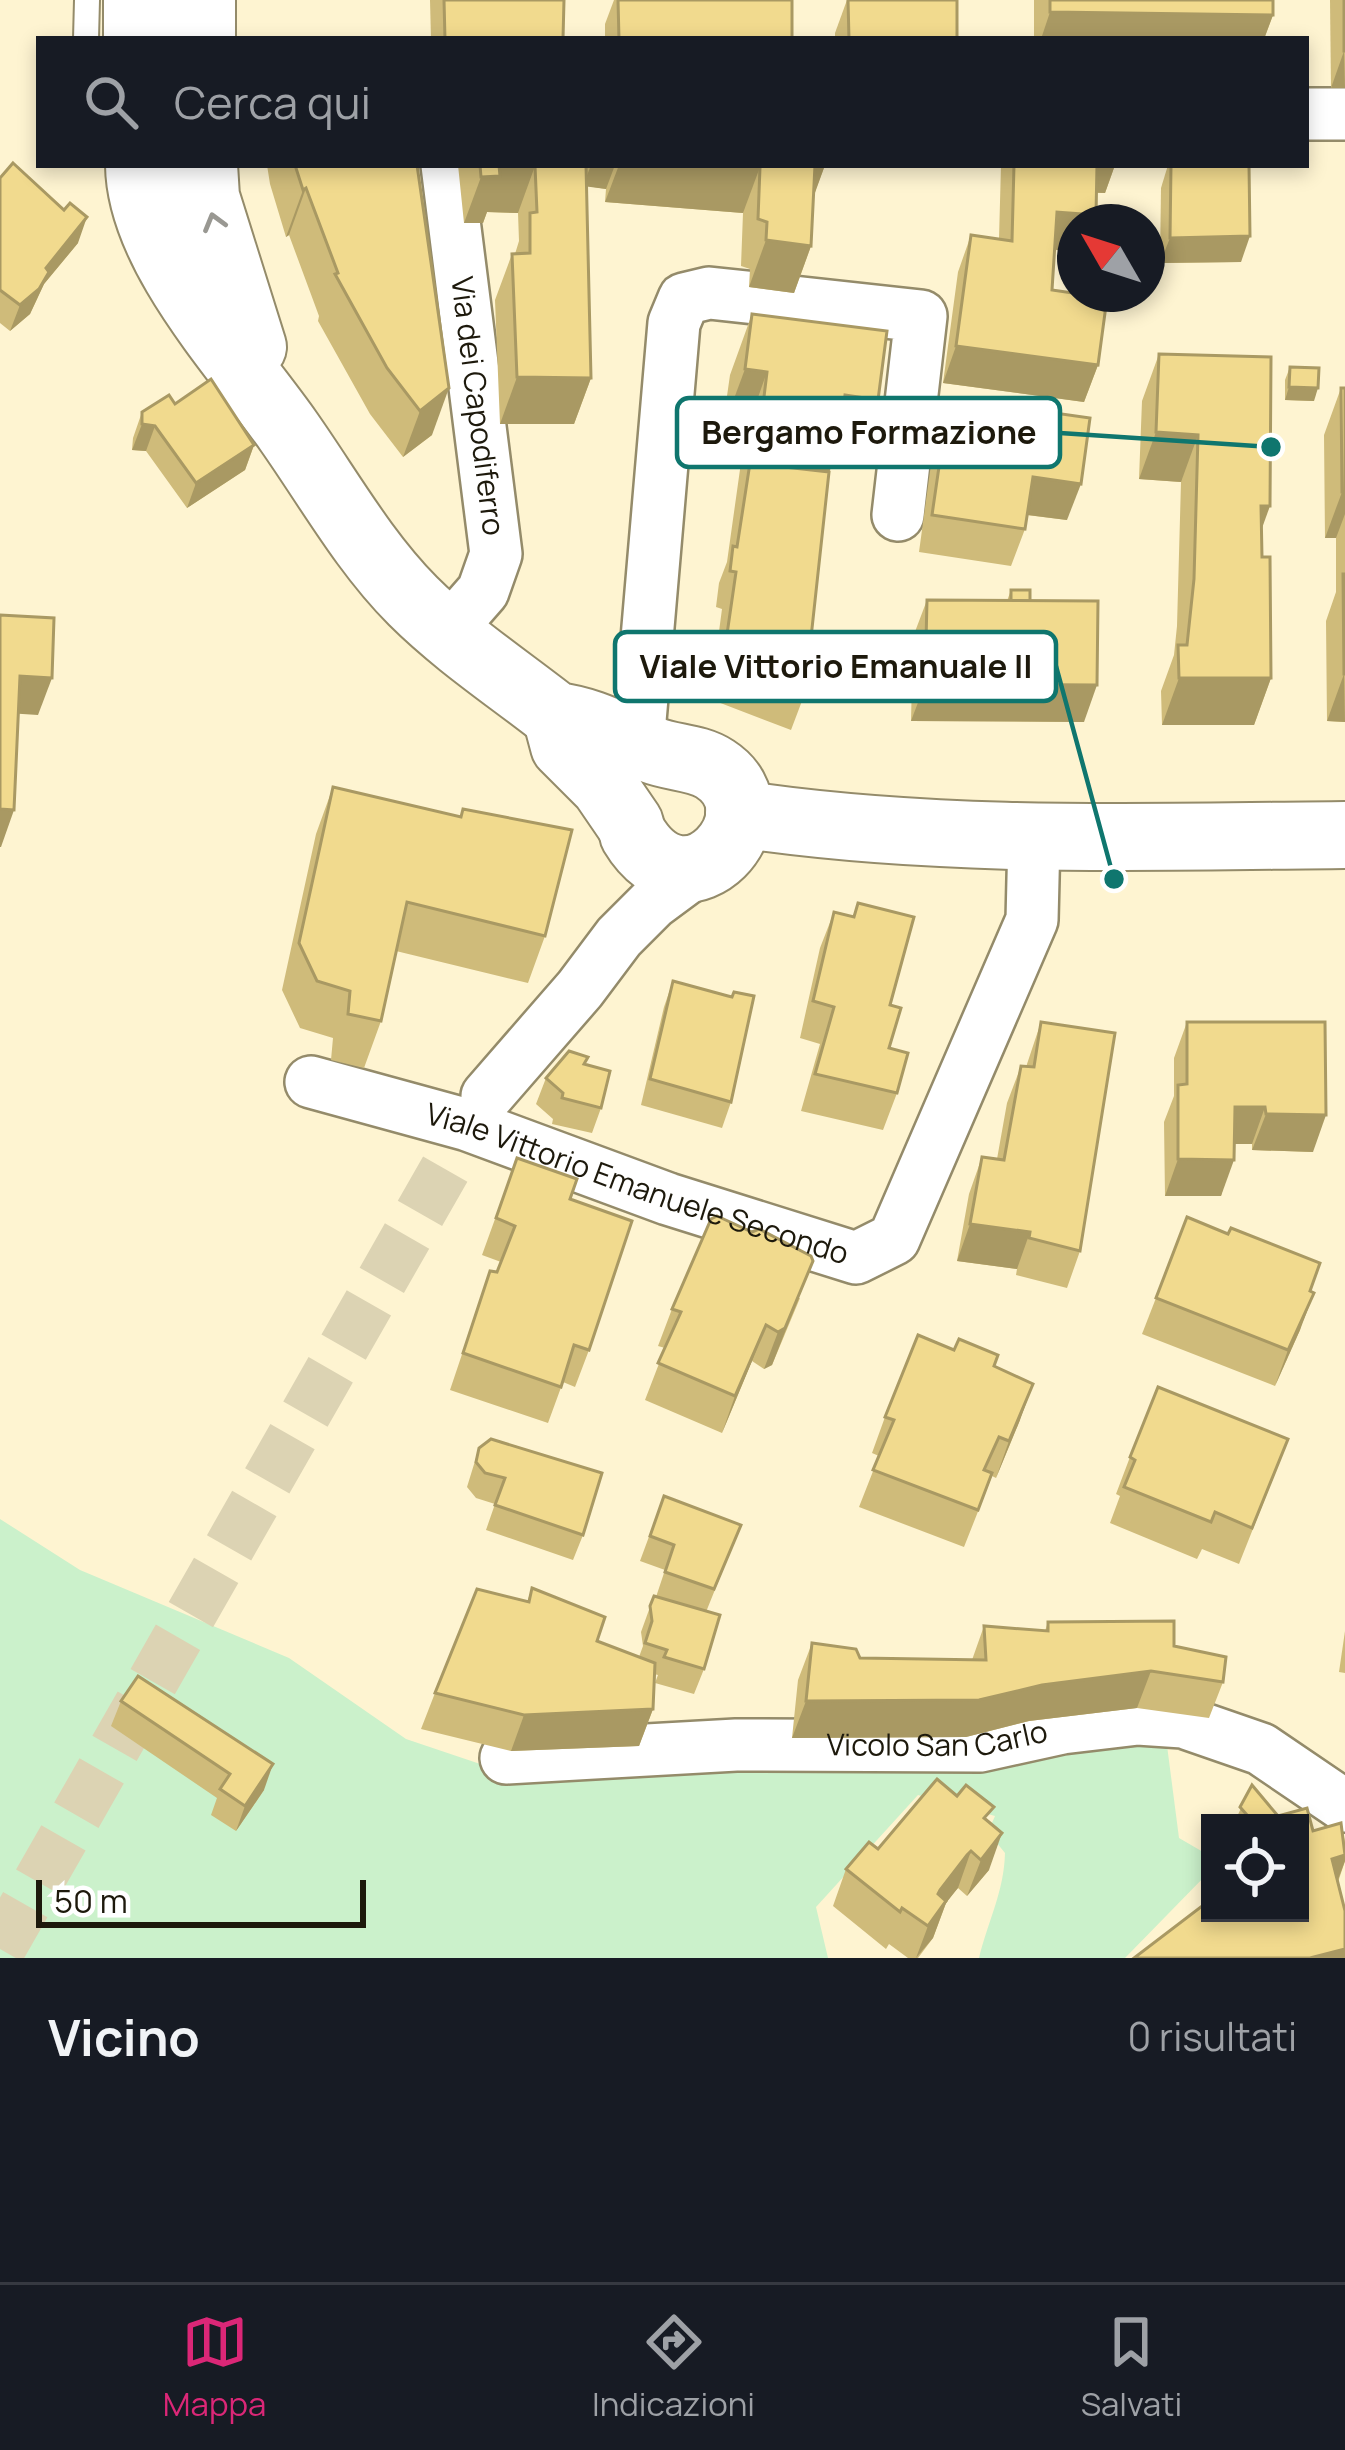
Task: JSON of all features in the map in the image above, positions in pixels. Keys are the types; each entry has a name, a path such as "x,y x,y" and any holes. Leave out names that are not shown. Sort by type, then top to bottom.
{"street":[{"path":"137,0 137,36"},
{"path":"202,0 202,36"},
{"path":"1309,114 1345,114"},
{"path":"203,168 206,197 227,268 276,413"},
{"name":"Via dei Capodiferro","path":"447,168 496,554 483,591 448,631"},
{"path":"135,173 152,224 182,280 363,541 412,600 556,716 584,719 720,772 732,787 722,840 619,937 487,1096"},
{"path":"619,937 633,879 632,796 641,779 665,763 661,752 674,323 684,299 709,293 921,316 898,515"},
{"path":"556,716 564,746 604,786 643,850 675,869 722,840 835,828 1034,838 1345,835"},
{"name":"Viale Vittorio Emanuele Secondo","path":"311,1082 468,1124 668,1199 856,1258 895,1239 1032,920 1034,838"},
{"name":"Vicolo San Carlo","path":"506,1758 736,1745 980,1746 1138,1718 1183,1722 1261,1749 1345,1806"}],"lane":[{"path":"86,36 87,0"}],"green space":[{"path":"0,1519 80,1570 289,1658 406,1739 498,1770 1165,1730 1179,1838 1201,1851 1201,1880 1125,1958 979,1958 1004,1867 1005,1853 988,1832 995,1816 918,1795 816,1907 828,1958 0,1958"}],"building":[{"path":"444,0 564,0 563,36 445,36"},
{"path":"618,0 792,0 792,36 619,36"},
{"path":"848,0 957,0 957,36 849,36"},
{"path":"1050,0 1273,0 1273,15 1050,12"},
{"path":"13,163 64,210 70,203 87,217 46,268 49,272 39,289 20,305 0,290 0,178"},
{"path":"296,168 417,168 449,388 420,411 387,368 335,274 306,188 303,190"},
{"path":"480,168 499,168 500,176 481,177"},
{"path":"535,168 586,168 591,378 517,377 512,254 530,253 530,213 537,212"},
{"path":"760,168 815,168 811,246 766,240 767,222 758,219"},
{"path":"1014,168 1097,168 1096,204 1057,204 1052,290 1057,291 1057,312 1105,312 1098,365 956,346 971,235 1012,241"},
{"path":"1171,168 1249,168 1250,236 1170,238"},
{"path":"752,314 887,331 878,400 845,395 838,447 759,438 767,372 745,369"},
{"path":"1159,354 1271,357 1270,506 1261,506 1262,557 1270,557 1271,678 1179,678 1178,645 1187,645 1194,579 1198,435 1156,432"},
{"path":"1290,367 1319,368 1318,388 1289,387"},
{"path":"211,379 254,445 196,483 155,426 142,424 142,412 169,395 175,404"},
{"path":"1341,388 1345,388 1345,492 1342,492"},
{"path":"949,398 1090,418 1081,484 1033,477 1025,529 932,515"},
{"path":"750,463 829,472 805,693 723,662 736,572 730,571 733,546 737,547"},
{"path":"1345,574 1345,674 1344,674"},
{"path":"1011,590 1030,590 1030,601 1011,601"},
{"path":"927,600 1098,601 1097,685 925,684"},
{"path":"0,615 54,618 52,678 20,676 14,810 0,809"},
{"path":"333,787 461,817 463,809 572,830 545,936 407,902 381,1021 348,1014 350,991 317,981 299,943"},
{"path":"858,903 914,917 890,1005 901,1008 889,1048 908,1053 897,1093 815,1074 834,1007 813,1001 834,912 854,917"},
{"path":"673,981 732,997 734,992 754,996 731,1102 650,1079"},
{"path":"1041,1022 1115,1033 1080,1251 1029,1238 1030,1232 970,1224 982,1157 1004,1160 1021,1066 1034,1067"},
{"path":"1187,1022 1325,1022 1326,1115 1266,1114 1265,1107 1235,1107 1234,1160 1178,1159 1178,1085 1187,1084"},
{"path":"569,1051 588,1057 584,1064 610,1071 601,1108 562,1098 563,1093 546,1078"},
{"path":"517,1158 577,1179 570,1199 632,1221 589,1350 574,1345 561,1387 463,1353 490,1271 497,1272 515,1226 496,1218"},
{"path":"717,1216 752,1232 759,1229 813,1261 785,1328 778,1332 766,1325 735,1396 658,1363 681,1312 672,1309 711,1219"},
{"path":"1187,1217 1228,1234 1231,1228 1320,1263 1310,1291 1314,1293 1288,1350 1156,1298"},
{"path":"918,1335 954,1350 959,1339 998,1355 994,1366 1033,1384 1009,1441 999,1437 984,1470 992,1473 978,1510 873,1470 894,1420 885,1417"},
{"path":"1158,1387 1288,1439 1252,1528 1215,1512 1211,1522 1124,1487 1135,1460 1130,1457"},
{"path":"491,1439 602,1473 583,1535 495,1505 505,1478 485,1473 476,1462 479,1448"},
{"path":"664,1496 741,1525 714,1589 665,1572 674,1545 650,1536"},
{"path":"532,1588 605,1617 597,1641 655,1663 653,1709 524,1715 435,1693 477,1589 529,1602"},
{"path":"654,1596 720,1615 704,1669 664,1657 667,1650 645,1643"},
{"path":"1174,1621 1174,1646 1226,1657 1223,1682 1151,1671 1042,1685 979,1700 806,1701 812,1643 856,1649 860,1658 986,1660 984,1626 1048,1631 1048,1622"},
{"path":"138,1676 273,1764 245,1806 220,1789 230,1774 121,1701"},
{"path":"937,1779 957,1796 966,1785 994,1807 984,1818 1002,1833 981,1860 971,1851 967,1855 940,1890 938,1894 946,1901 928,1926 902,1908 900,1912 846,1869 869,1842 878,1849"},
{"path":"1252,1785 1276,1814 1246,1814 1240,1807"},
{"path":"1309,1816 1313,1831 1341,1823 1345,1855 1332,1859 1345,1911 1345,1949 1310,1958 1134,1958 1201,1907 1201,1922 1309,1922"}],"tunnel":[{"path":"0,1949 487,1096"}],"place":[{"name":"Bergamo Formazione","path":"1271,447"},
{"name":"Viale Vittorio Emanuale II","path":"1114,879"}]}
